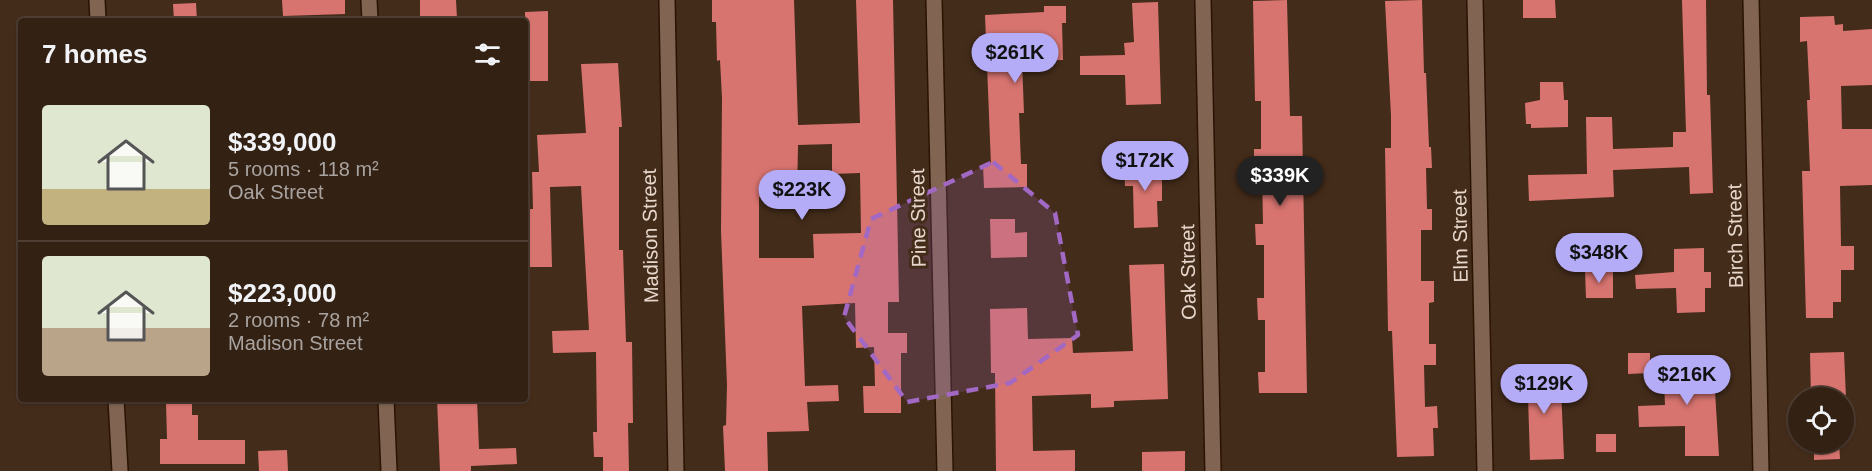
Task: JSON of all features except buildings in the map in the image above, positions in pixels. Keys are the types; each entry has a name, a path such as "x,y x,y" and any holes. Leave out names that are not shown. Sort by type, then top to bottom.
{"street":[{"path":"97,0 98,18"},
{"path":"369,0 370,18"},
{"name":"Madison Street","path":"667,0 676,471"},
{"name":"Pine Street","path":"934,0 945,471"},
{"name":"Oak Street","path":"1203,0 1213,471"},
{"name":"Elm Street","path":"1475,0 1485,471"},
{"name":"Birch Street","path":"1751,0 1761,471"},
{"path":"116,402 120,471"},
{"path":"386,402 389,471"}],"highlighted area":[{"path":"993,162 1055,213 1078,335 1010,383 907,402 844,317 871,219"}]}
